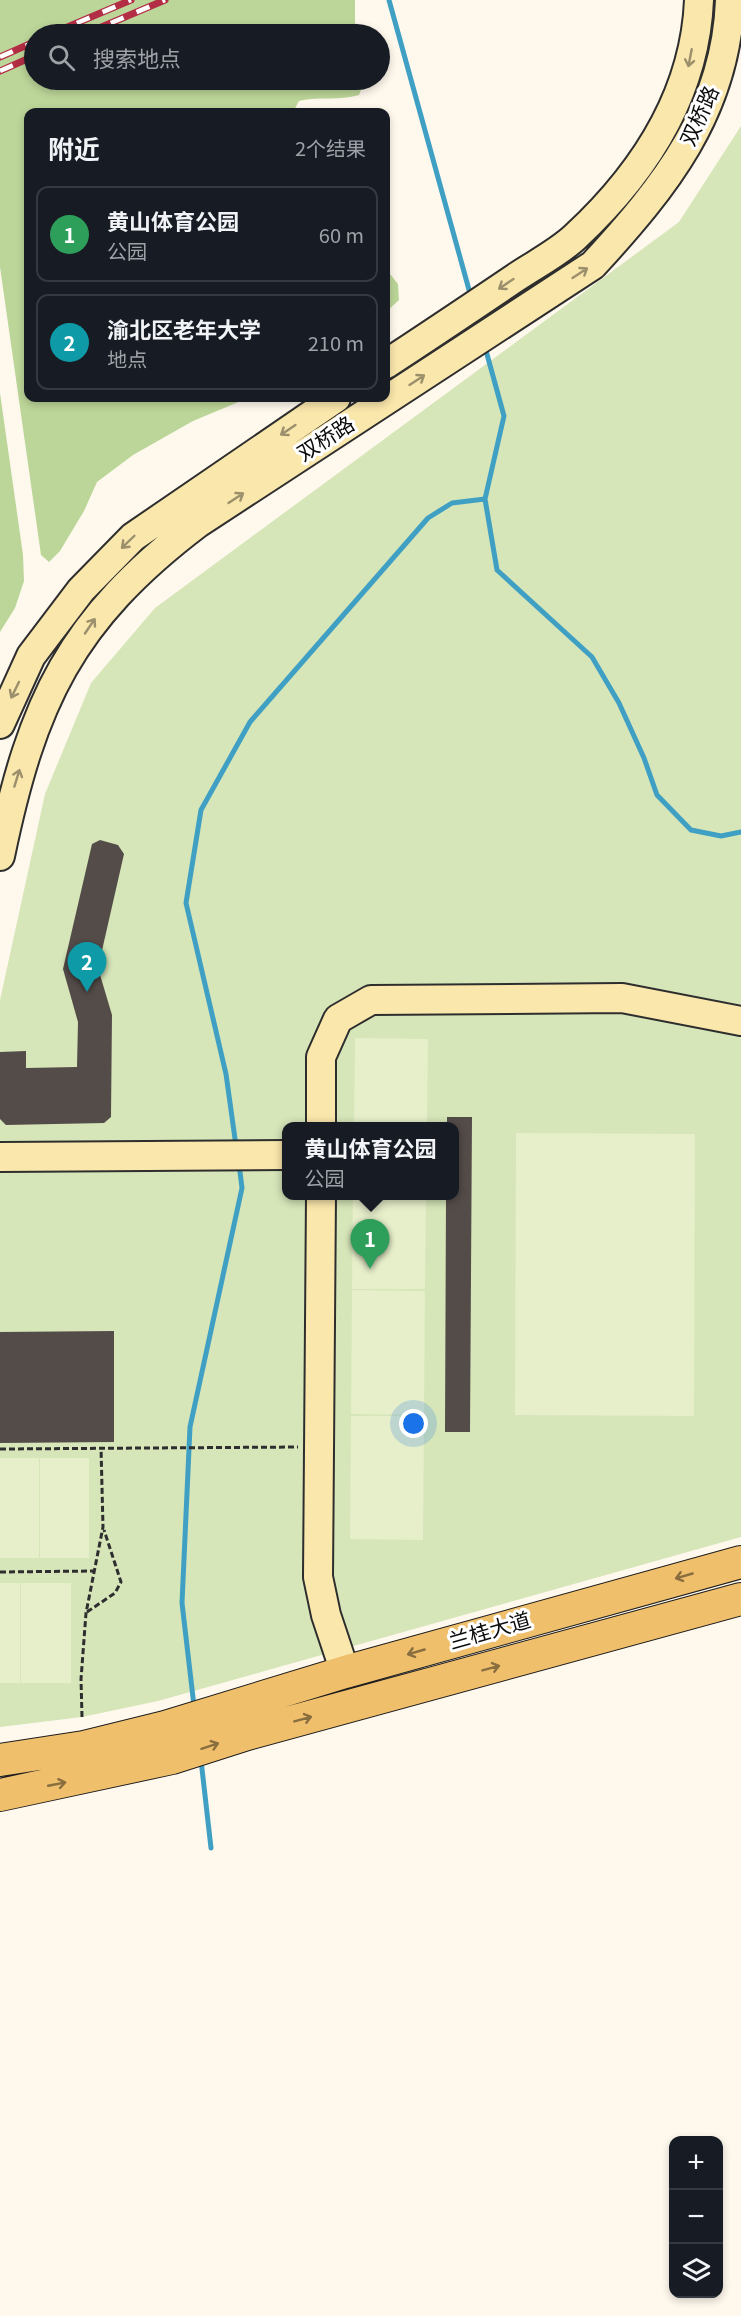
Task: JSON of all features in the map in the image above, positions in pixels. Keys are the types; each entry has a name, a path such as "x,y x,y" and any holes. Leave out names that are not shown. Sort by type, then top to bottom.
{"main road":[{"name":"双桥路","path":"390,361 574,238 627,182 647,158 670,116 688,70 699,0"},
{"name":"双桥路","path":"390,398 593,265 637,217 672,172 697,128 716,82 730,0"},
{"name":"双桥路","path":"0,724 31,656 81,590 133,537 330,402"},
{"name":"双桥路","path":"0,856 14,790 33,727 57,674 103,608 152,558 198,523 383,402"},
{"path":"321,1122 321,1057 338,1019 371,1000 622,998 741,1021"},
{"path":"0,1157 277,1155"},
{"path":"321,1200 318,1577 326,1615 345,1672"},
{"name":"兰桂大道","path":"0,1760 84,1747 165,1727 345,1672 741,1562"},
{"name":"兰桂大道","path":"0,1795 172,1758 247,1734 741,1599"}],"path":[{"path":"0,1449 319,1446"},
{"path":"82,1718 81,1680 86,1613 103,1527 101,1447"},
{"path":"86,1613 115,1593 121,1582 103,1527"},
{"path":"0,1572 95,1571"}],"green space":[{"path":"0,0 355,0 356,24 24,24 24,90 361,90 359,95 344,98 299,101 295,108 24,108 24,402 238,402 193,421 133,455 97,482 84,511 60,551 49,562 41,555 0,267"},
{"path":"741,126 741,1537 158,1701 82,1717 0,1727 0,1000 45,794 91,683 155,608 679,222"},
{"path":"390,274 398,284 399,300 390,308"},
{"path":"0,393 23,555 24,581 15,608 0,632"},
{"path":"355,1038 428,1039 427,1122 354,1122"},
{"path":"516,1133 695,1134 694,1416 515,1415"},
{"path":"353,1200 426,1200 425,1289 352,1289"},
{"path":"352,1290 425,1291 424,1415 351,1414"},
{"path":"351,1416 424,1416 423,1540 350,1539"},
{"path":"0,1458 39,1458 39,1558 0,1558"},
{"path":"40,1458 89,1458 89,1558 40,1558"},
{"path":"0,1583 20,1583 20,1683 0,1683"},
{"path":"21,1583 71,1583 71,1683 21,1683"}],"building":[{"path":"100,840 118,845 124,854 98,968 112,1015 111,1117 104,1123 6,1125 0,1119 0,1052 26,1051 26,1068 77,1067 78,1022 63,969 92,844"},
{"path":"447,1117 472,1117 470,1432 445,1432 446,1200 459,1200 459,1122 447,1122"},
{"path":"114,1331 114,1442 0,1443 0,1332"}],"waterway":[{"path":"389,0 471,297"},
{"path":"485,347 504,416 485,499 497,570 592,657 619,703 644,758 657,795 691,830 721,836 741,832"},
{"path":"236,1146 226,1074 186,903 201,810 250,722 428,518 452,503 485,499"},
{"path":"194,1706 182,1603 190,1427 242,1188 239,1164"},
{"path":"201,1760 211,1848"}],"railway":[{"path":"75,24 131,0"},
{"path":"109,24 165,0"},
{"path":"0,57 24,46"},
{"path":"0,71 24,60"}],"place":[{"name":"渝北区老年大学","path":"87,992"},
{"name":"黄山体育公园","path":"370,1269"}]}
